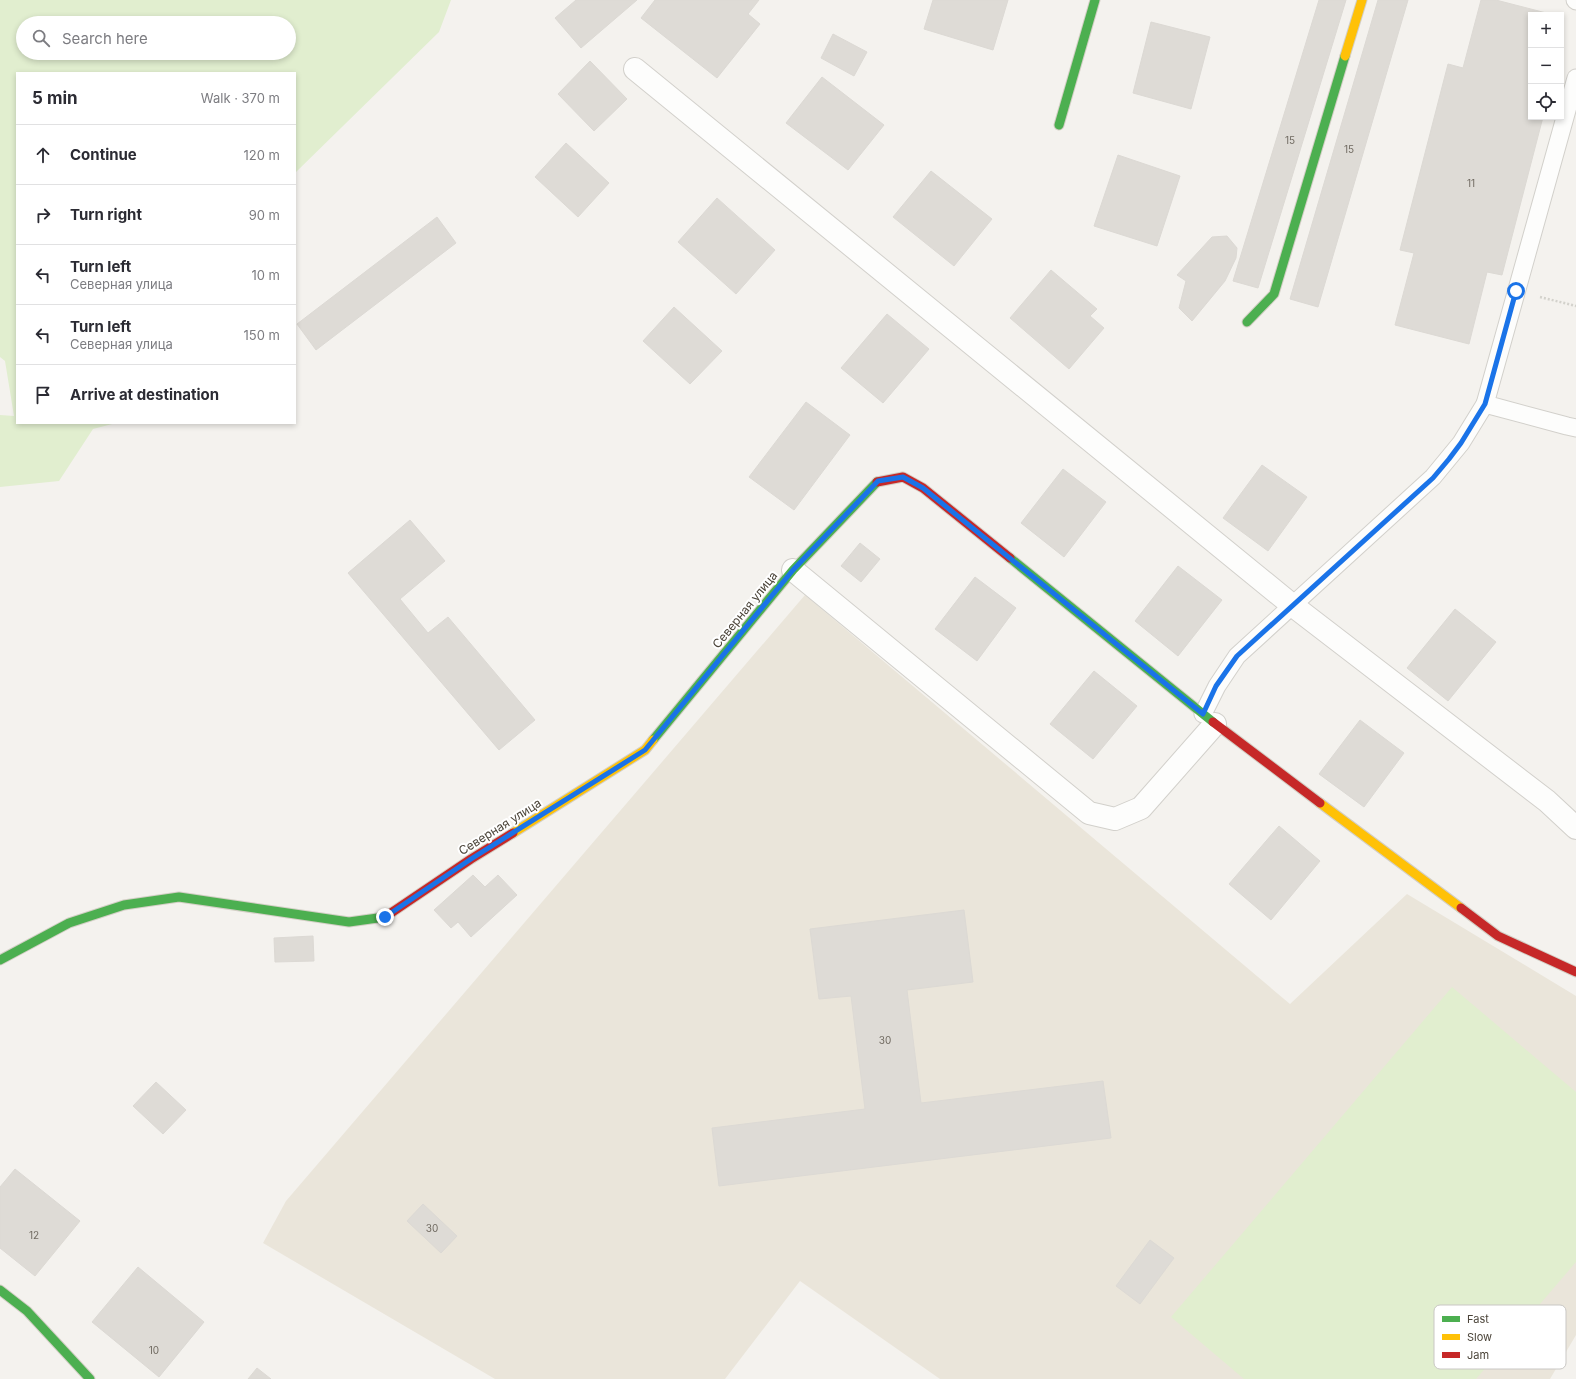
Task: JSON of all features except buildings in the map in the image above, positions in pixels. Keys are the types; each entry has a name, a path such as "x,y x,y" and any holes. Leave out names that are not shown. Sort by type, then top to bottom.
{"street":[{"path":"1059,125 1095,0"},
{"path":"1246,322 1274,294 1362,0"},
{"path":"635,69 1292,605 1546,801 1576,828"},
{"name":"Северная улица","path":"0,960 69,923 124,905 179,897 349,922 385,917 471,859 645,750 793,570 878,481 903,477 923,488 1209,719"},
{"path":"793,570 1089,813 1114,819 1141,808 1209,719 1498,936 1576,972"},
{"path":"0,1290 27,1311 90,1379"}],"lane":[{"path":"1209,719 1216,686 1237,656 1433,478 1461,443 1485,404 1576,78"},
{"path":"1485,404 1576,428"}],"path":[{"path":"1516,291 1576,306"}],"shaded area":[{"path":"805,595 1290,1004 1407,894 1576,996 1576,1335 1566,1352 1566,1305 1434,1305 1434,1369 1556,1369 1550,1379 940,1379 800,1281 725,1379 495,1379 263,1243 286,1201"}],"green space":[{"path":"0,0 451,0 439,32 296,172 296,72 16,72 16,424 112,424 93,429 59,481 0,487 0,415 14,416 5,361 0,357"},
{"path":"1452,987 1576,1092 1576,1262 1539,1305 1434,1305 1434,1369 1485,1369 1476,1379 1244,1379 1171,1317"}],"traffic: fast":[{"path":"1059,125 1095,0"},
{"path":"1247,322 1274,294 1345,56"},
{"path":"653,740 793,570 877,482"},
{"path":"1010,558 1213,722"},
{"path":"0,960 69,923 124,905 179,897 349,922 385,917"},
{"path":"0,1290 27,1311 90,1379"}],"traffic: slow":[{"path":"1345,56 1362,0"},
{"path":"513,833 645,750 653,740"},
{"path":"1320,803 1461,908"}],"traffic: jam":[{"path":"877,482 903,477 923,488 1010,558"},
{"path":"1213,722 1320,803"},
{"path":"385,917 471,859 513,833"},
{"path":"1461,908 1498,936 1576,972"}],"route":[{"path":"385,917 471,859 645,750 793,570 878,481 903,477 923,488 1203,714 1216,686 1237,656 1433,478 1461,443 1485,404 1516,291"}]}
